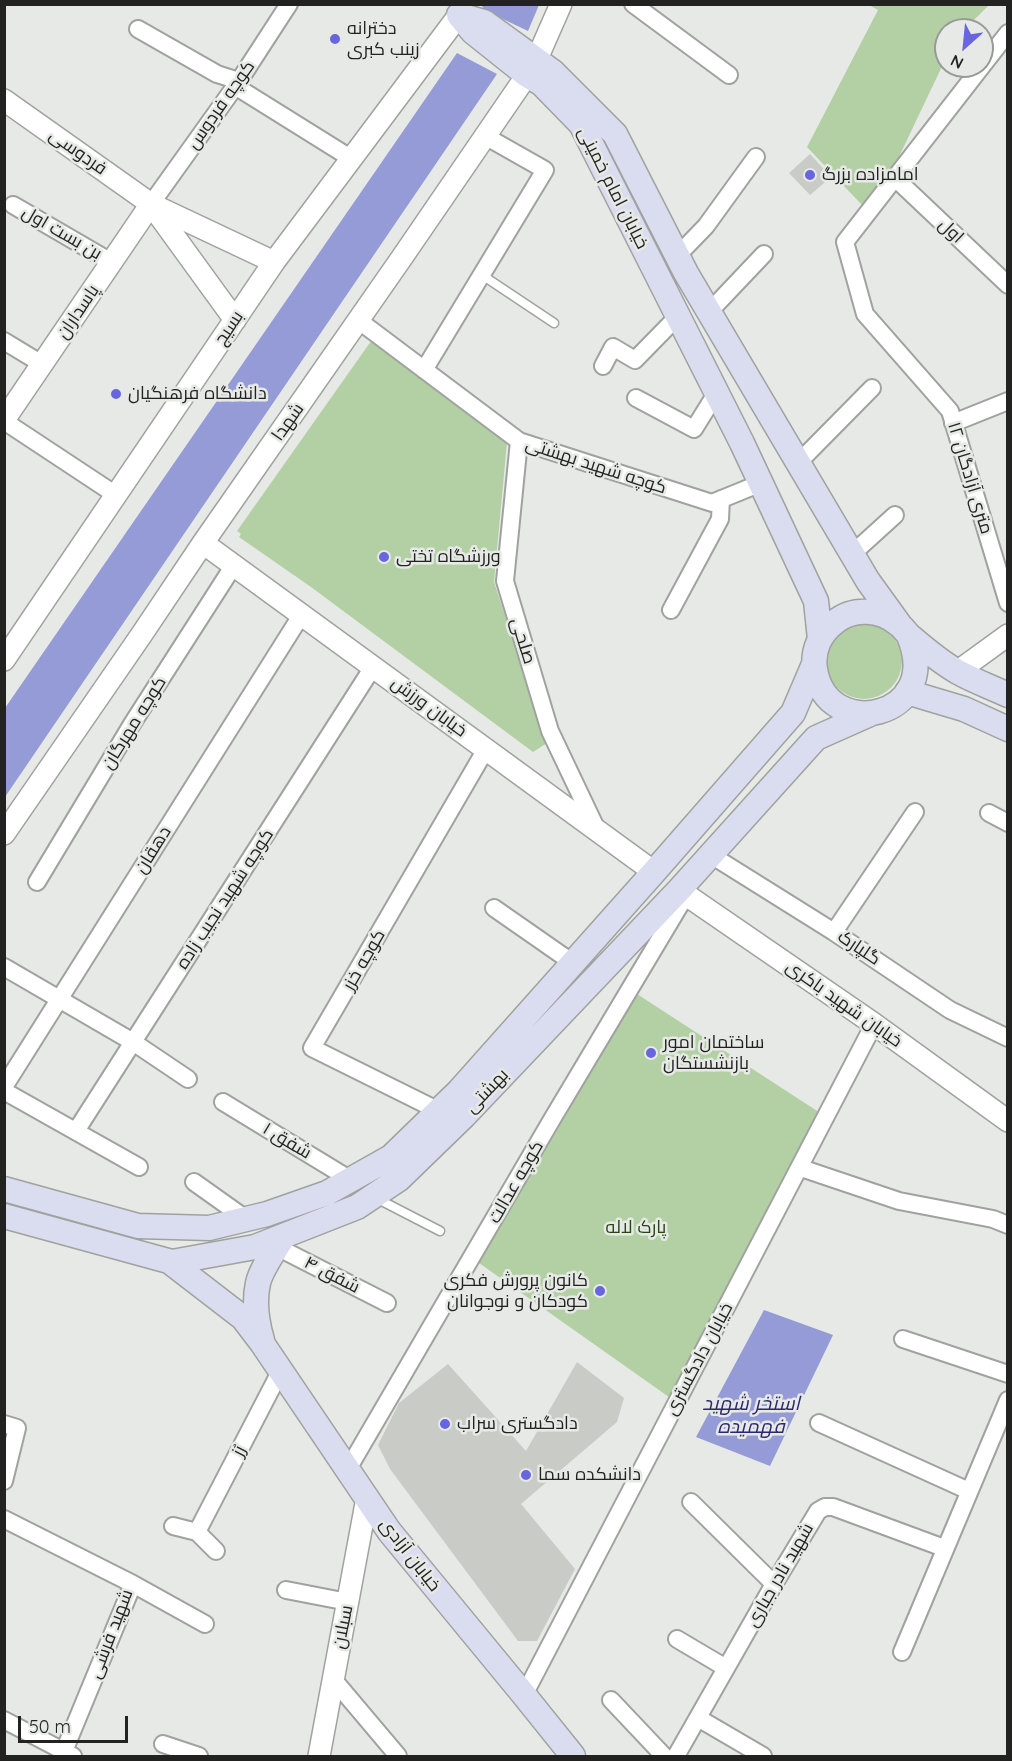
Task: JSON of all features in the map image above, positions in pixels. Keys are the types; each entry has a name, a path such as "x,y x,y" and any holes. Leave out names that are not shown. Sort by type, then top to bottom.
{"main road":[{"name":"خیابان امام خمینی","path":"455,8 484,22 531,68 542,84 581,124 717,392 816,601 820,639"},
{"name":"خیابان امام خمینی","path":"531,68 553,72 615,134 677,256 709,312 852,555 904,630 957,672 1008,695"},
{"path":"862,612 888,617 904,630 915,650 917,664 914,679 907,692 897,703 870,714 843,709 831,701 816,678 814,664 815,651 827,628 849,614 862,612"},
{"name":"بهشتی","path":"4,1190 138,1226 209,1228 267,1214 327,1193 391,1157 459,1091 793,713 814,664"},
{"path":"907,692 964,710 1008,729"},
{"name":"بهشتی","path":"5,1217 169,1261 280,1242 357,1207 399,1179 683,893 711,855 816,738 870,714"},
{"path":"654,872 683,893"},
{"path":"262,1343 257,1324 258,1284 263,1270 280,1242"},
{"name":"خیابان آزادی","path":"169,1261 243,1318 281,1370 389,1531 573,1756"}],"street":[{"name":"کوچه فردوس","path":"151,204 237,84 289,4"},
{"name":"شهدا","path":"4,834 531,68 561,4"},
{"path":"633,4 729,75"},
{"name":"بسیج","path":"4,660 274,262 352,159 455,8"},
{"path":"138,29 237,84 352,159"},
{"path":"994,51 1008,33"},
{"path":"895,178 973,78"},
{"name":"فردوسی","path":"4,100 151,204"},
{"path":"424,370 545,170 485,136"},
{"path":"677,256 706,226 756,157"},
{"name":"۱۲ متری آزادگان","path":"895,178 845,242 865,314 950,411 1008,603"},
{"name":"اول","path":"895,178 1008,285"},
{"path":"151,204 274,262"},
{"path":"151,204 235,320"},
{"name":"پاسداران","path":"4,420 151,204"},
{"name":"بن بست اول","path":"13,205 111,262"},
{"path":"709,312 764,254"},
{"path":"603,366 613,347 635,360 678,316"},
{"name":"کوچه شهید بهشتی","path":"358,321 519,441 712,503 760,483"},
{"path":"4,341 42,364"},
{"path":"798,463 872,388"},
{"path":"636,398 693,429 717,392"},
{"path":"953,423 1008,401"},
{"path":"4,420 116,495"},
{"name":"صلحی","path":"519,441 505,581 550,731 597,830"},
{"path":"671,610 720,519 721,499"},
{"path":"852,555 895,515"},
{"name":"خیابان ورزش","path":"203,543 654,872"},
{"name":"کوچه مهرگان","path":"37,882 132,724 234,565"},
{"name":"دهقان","path":"4,1089 302,614"},
{"path":"957,672 1008,635"},
{"name":"کوچه شهید نجیب زاده","path":"76,1131 374,667"},
{"name":"کوچه خزر","path":"439,1111 312,1048 486,749"},
{"path":"834,932 915,812"},
{"path":"989,813 1008,823"},
{"name":"گلپارک","path":"711,855 834,932 950,1010 1008,1038"},
{"name":"خیابان شهید باکری","path":"683,893 874,1024 1008,1121"},
{"name":"کوچه عدالت","path":"348,1469 683,893"},
{"path":"494,908 573,963"},
{"path":"4,967 133,1042 188,1079"},
{"name":"خیابان دادگستری","path":"524,1695 874,1024"},
{"path":"4,1089 139,1167"},
{"name":"شفق ۱","path":"223,1102 351,1180"},
{"path":"804,1169 899,1201 993,1219 1008,1225"},
{"path":"194,1182 246,1219"},
{"name":"شفق ۴","path":"280,1242 387,1303"},
{"path":"903,1340 1008,1374"},
{"name":"رُز","path":"197,1532 281,1370"},
{"path":"902,1652 1008,1400"},
{"path":"819,1423 969,1491"},
{"path":"4,1424 17,1428 4,1481"},
{"name":"سبلان","path":"319,1756 367,1498"},
{"path":"691,1502 774,1584"},
{"name":"شهید نادر جباری","path":"676,1756 818,1511 825,1507 833,1507 944,1548"},
{"name":"شهید فرشی","path":"4,1519 133,1584 67,1754"},
{"path":"173,1526 197,1532 216,1551"},
{"path":"133,1584 205,1624"},
{"path":"286,1590 348,1602"},
{"path":"677,1639 726,1668"},
{"path":"333,1679 398,1756"},
{"path":"611,1700 664,1756"},
{"path":"698,1718 763,1756"},
{"path":"4,1720 67,1754"},
{"path":"163,1744 199,1756"}],"lane":[{"path":"482,275 554,323"},
{"path":"373,1196 440,1231"}],"green space":[{"path":"869,5 989,5 976,18 934,18 934,78 936,78 896,163 862,205 807,147 878,10"},
{"name":"ورزشگاه تختی","path":"373,340 499,428 507,442 494,582 547,743 533,752 311,587 239,537 241,534 237,531"},
{"path":"857,623 871,623 885,629 896,640 902,654 899,676 891,688 871,699 857,699 843,693 832,682 826,668 826,654 832,640 843,629"},
{"name":"پارک لاله","path":"637,994 831,1120 676,1402 479,1263"}],"water":[{"path":"481,5 539,5 528,31 486,11"},
{"path":"457,53 497,74 5,797 5,708"},
{"name":"استخر شهید فهمیده","path":"764,1310 833,1335 770,1466 696,1437"}],"building":[{"name":"امامزاده بزرگ","path":"810,154 831,177 810,195 789,173"},
{"path":"577,1362 624,1398 617,1422 521,1504 575,1569 537,1641 518,1641 390,1469 378,1445 399,1403 448,1364 526,1451"}],"place":[{"name":"دخترانه زینب کبری","path":"335,39"},
{"name":"امامزاده بزرگ","path":"810,175"},
{"name":"دانشگاه فرهنگیان","path":"116,394"},
{"name":"ورزشگاه تختی","path":"384,557"},
{"name":"ساختمان امور بازنشستگان","path":"651,1053"},
{"name":"کانون پرورش فکری کودکان و نوجوانان","path":"600,1291"},
{"name":"دادگستری سراب","path":"445,1424"},
{"name":"دانشکده سما","path":"526,1475"}]}
